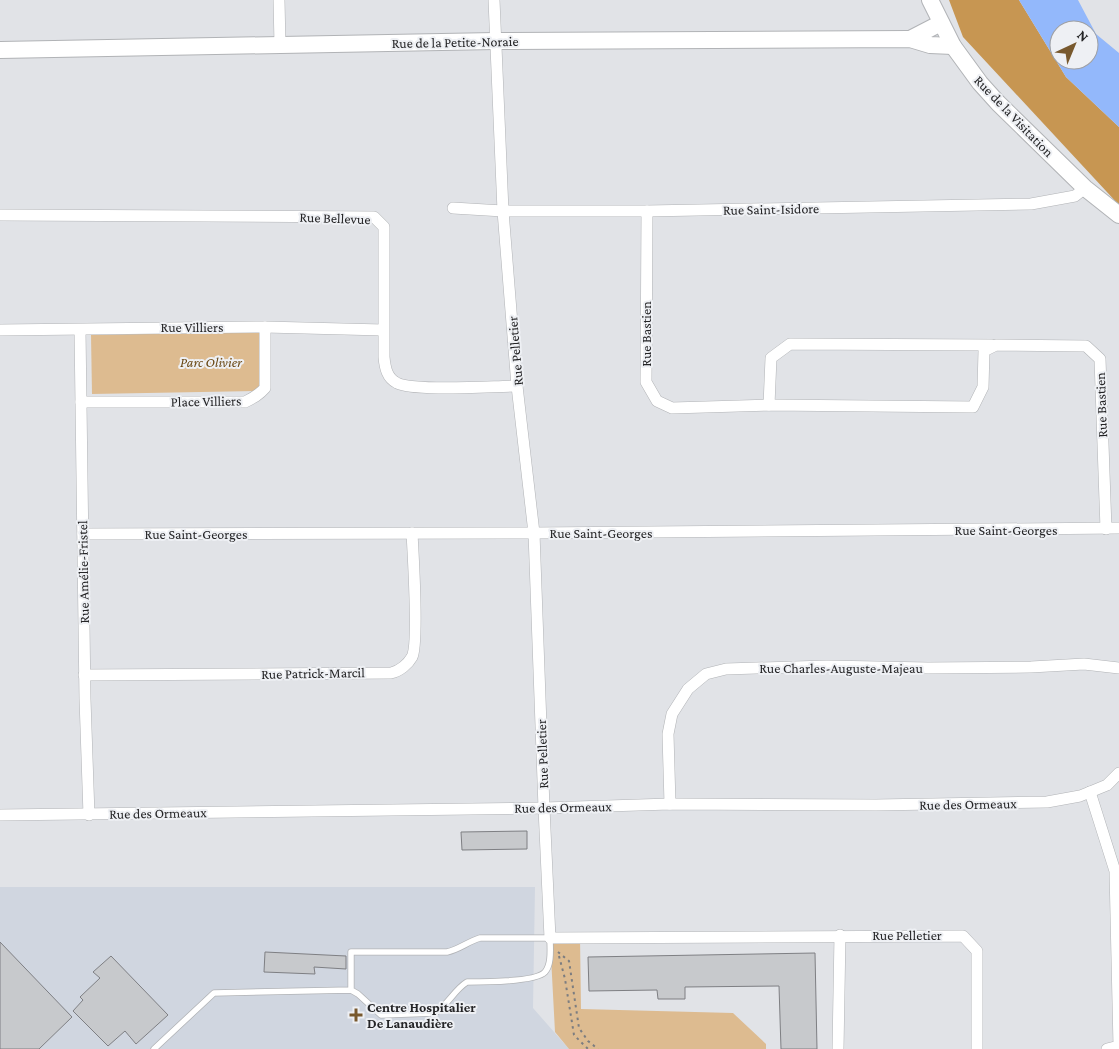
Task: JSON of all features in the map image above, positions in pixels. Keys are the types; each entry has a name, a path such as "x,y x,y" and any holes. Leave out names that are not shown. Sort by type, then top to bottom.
{"street":[{"path":"280,0 280,45"},
{"name":"Rue Pelletier","path":"494,0 503,211 518,386 534,533 550,938 840,935 963,936 977,951 977,1049"},
{"name":"Rue de la Visitation","path":"930,0 952,46 980,83 998,103 1086,188 1119,215"},
{"name":"Rue de la Petite-Noraie","path":"910,39 941,23"},
{"name":"Rue de la Petite-Noraie","path":"0,50 495,41 910,39 930,45 952,46"},
{"name":"Rue Saint-Isidore","path":"453,208 503,211 647,211 1031,204 1075,196 1086,188"},
{"name":"Rue Bastien","path":"647,211 646,382 657,401 672,408 769,405 973,407 983,387 984,351 996,346"},
{"name":"Rue Bellevue","path":"0,215 374,217 384,227 383,330 386,370 389,377 396,383 404,386 418,387 518,386"},
{"name":"Rue Villiers","path":"0,330 265,327 383,330"},
{"name":"Place Villiers","path":"81,402 244,402 259,395 265,388 265,327"},
{"name":"Rue Amélie-Fristel","path":"80,330 84,675 88,815"},
{"name":"Rue Bastien","path":"769,405 770,358 790,344 1086,346 1100,358 1106,529"},
{"name":"Rue Saint-Georges","path":"83,534 534,533 1119,528"},
{"name":"Rue Patrick-Marcil","path":"84,675 391,673 397,671 412,656 414,649 412,533"},
{"name":"Rue Charles-Auguste-Majeau","path":"670,804 668,734 672,714 688,689 706,674 726,669 827,666 928,668 1084,664 1119,668"},
{"name":"Rue des Ormeaux","path":"0,815 544,808 670,804 876,806 1047,802 1080,796 1090,792 1107,785 1119,773"},
{"path":"1090,792 1115,871 1119,1046 1107,1049"},
{"path":"838,1049 840,935"}],"lane":[{"path":"154,1049 214,993 351,990 381,1015 435,1013 440,1010 459,987 468,982 528,979 538,977 546,972 550,961 550,938 480,938 470,941 459,949 447,952 351,952 351,990"}],"path":[{"path":"588,1049 574,1035 565,978 557,952 569,962 579,1028 588,1041 598,1049"}],"shaded area":[{"path":"949,0 1019,0 1049,49 1049,70 1062,70 1066,77 1119,127 1119,205 963,37"},
{"path":"0,887 535,887 533,1008 569,1049 0,1049"}],"green space":[{"name":"Parc Olivier","path":"260,332 261,391 92,394 91,335"},
{"path":"580,937 581,1009 733,1013 766,1044 766,1049 569,1049 555,1032 550,938"}],"water":[{"path":"1019,0 1078,0 1089,20 1049,20 1049,49"},
{"path":"1099,36 1119,53 1119,127 1066,77 1062,70 1099,70"}],"building":[{"path":"527,831 527,849 462,850 461,832"},
{"path":"0,942 72,1017 39,1049 0,1049"},
{"path":"265,952 346,956 346,969 314,967 315,974 264,972"},
{"path":"815,953 817,1049 781,1049 779,986 685,987 685,999 658,999 657,990 589,991 588,957"},
{"path":"111,956 168,1015 136,1044 125,1031 108,1046 73,1011 83,1000 80,997 100,978 93,972"}],"place":[{"name":"Centre Hospitalier De Lanaudière","path":"356,1015"}]}
